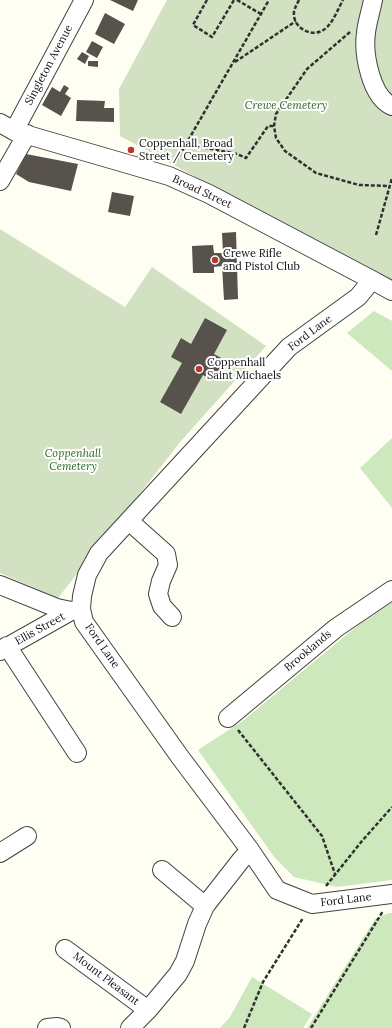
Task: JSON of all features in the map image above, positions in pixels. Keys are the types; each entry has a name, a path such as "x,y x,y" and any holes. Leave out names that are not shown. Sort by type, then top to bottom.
{"street":[{"name":"Singleton Avenue","path":"0,181 14,129 84,0"},
{"path":"372,7 366,34 366,58 373,82 379,95 392,106"},
{"name":"Broad Street","path":"14,129 168,176 209,194 392,291"},
{"name":"Ford Lane","path":"372,280 358,297 290,347 99,553 87,575 82,596 76,610 180,756 250,850 277,890 312,904 389,900"},
{"path":"129,520 166,554 168,565 161,580 158,594 162,606 172,617"},
{"path":"0,585 57,608 76,610"},
{"name":"Brooklands","path":"228,718 336,628 392,590"},
{"name":"Ellis Street","path":"4,649 76,610"},
{"path":"4,649 77,752"},
{"path":"0,853 27,836"},
{"name":"Mount Pleasant","path":"130,1028 148,1010 178,974 185,961 197,924 206,906 250,850"},
{"path":"162,870 206,906"},
{"name":"Mount Pleasant","path":"65,948 148,1010"},
{"path":"47,1028 61,1028"}],"path":[{"path":"207,0 192,25 212,37 235,0 261,14"},
{"path":"168,176 269,0"},
{"path":"299,0 294,12 296,21 302,30 315,33 322,31 329,25 343,0"},
{"path":"372,7 308,70 276,114 274,126 276,138 285,151 316,173 359,185 390,186"},
{"path":"233,63 296,21"},
{"path":"186,144 238,154 246,158 268,126 274,126"},
{"path":"376,235 392,178"},
{"path":"228,718 322,836 335,875"},
{"path":"244,1028 263,982 312,904 392,807"},
{"path":"311,1028 389,900"}],"green space":[{"name":"Crewe Cemetery","path":"167,0 392,0 392,283 120,136 119,89"},
{"name":"Coppenhall Cemetery","path":"0,229 125,307 152,267 266,346 181,441 58,598 0,573"},
{"path":"374,311 392,321 392,371 347,333"},
{"path":"392,438 392,508 360,468"},
{"path":"392,597 392,880 337,887 294,877 275,858 198,750 244,720"},
{"path":"392,913 392,1028 307,1028 375,919"},
{"path":"252,977 312,1014 303,1028 220,1028 230,1017"}],"building":[{"path":"110,0 138,0 133,11"},
{"path":"105,13 125,24 114,44 95,34"},
{"path":"92,41 103,47 97,58 86,52"},
{"path":"82,52 89,56 85,64 77,59"},
{"path":"88,61 98,61 98,67 88,66"},
{"path":"64,85 69,88 65,94 71,98 61,116 42,105 52,87 60,92"},
{"path":"77,100 105,101 104,108 114,108 114,122 76,121"},
{"path":"26,154 78,164 71,191 29,182 16,174"},
{"path":"112,192 134,196 130,216 108,212"},
{"name":"Crewe Rifle and Pistol Club","path":"236,232 238,299 224,300 222,266 214,267 214,273 193,273 192,246 213,245 214,253 223,253 222,233"},
{"name":"Coppenhall Saint Michaels","path":"205,318 227,330 214,354 225,360 214,381 203,375 181,414 160,402 182,363 171,357 181,338 191,344"}],"place":[{"name":"Coppenhall, Broad Street / Cemetery","path":"131,150"},
{"name":"Crewe Rifle and Pistol Club","path":"215,260"},
{"name":"Coppenhall Saint Michaels","path":"199,369"}]}
